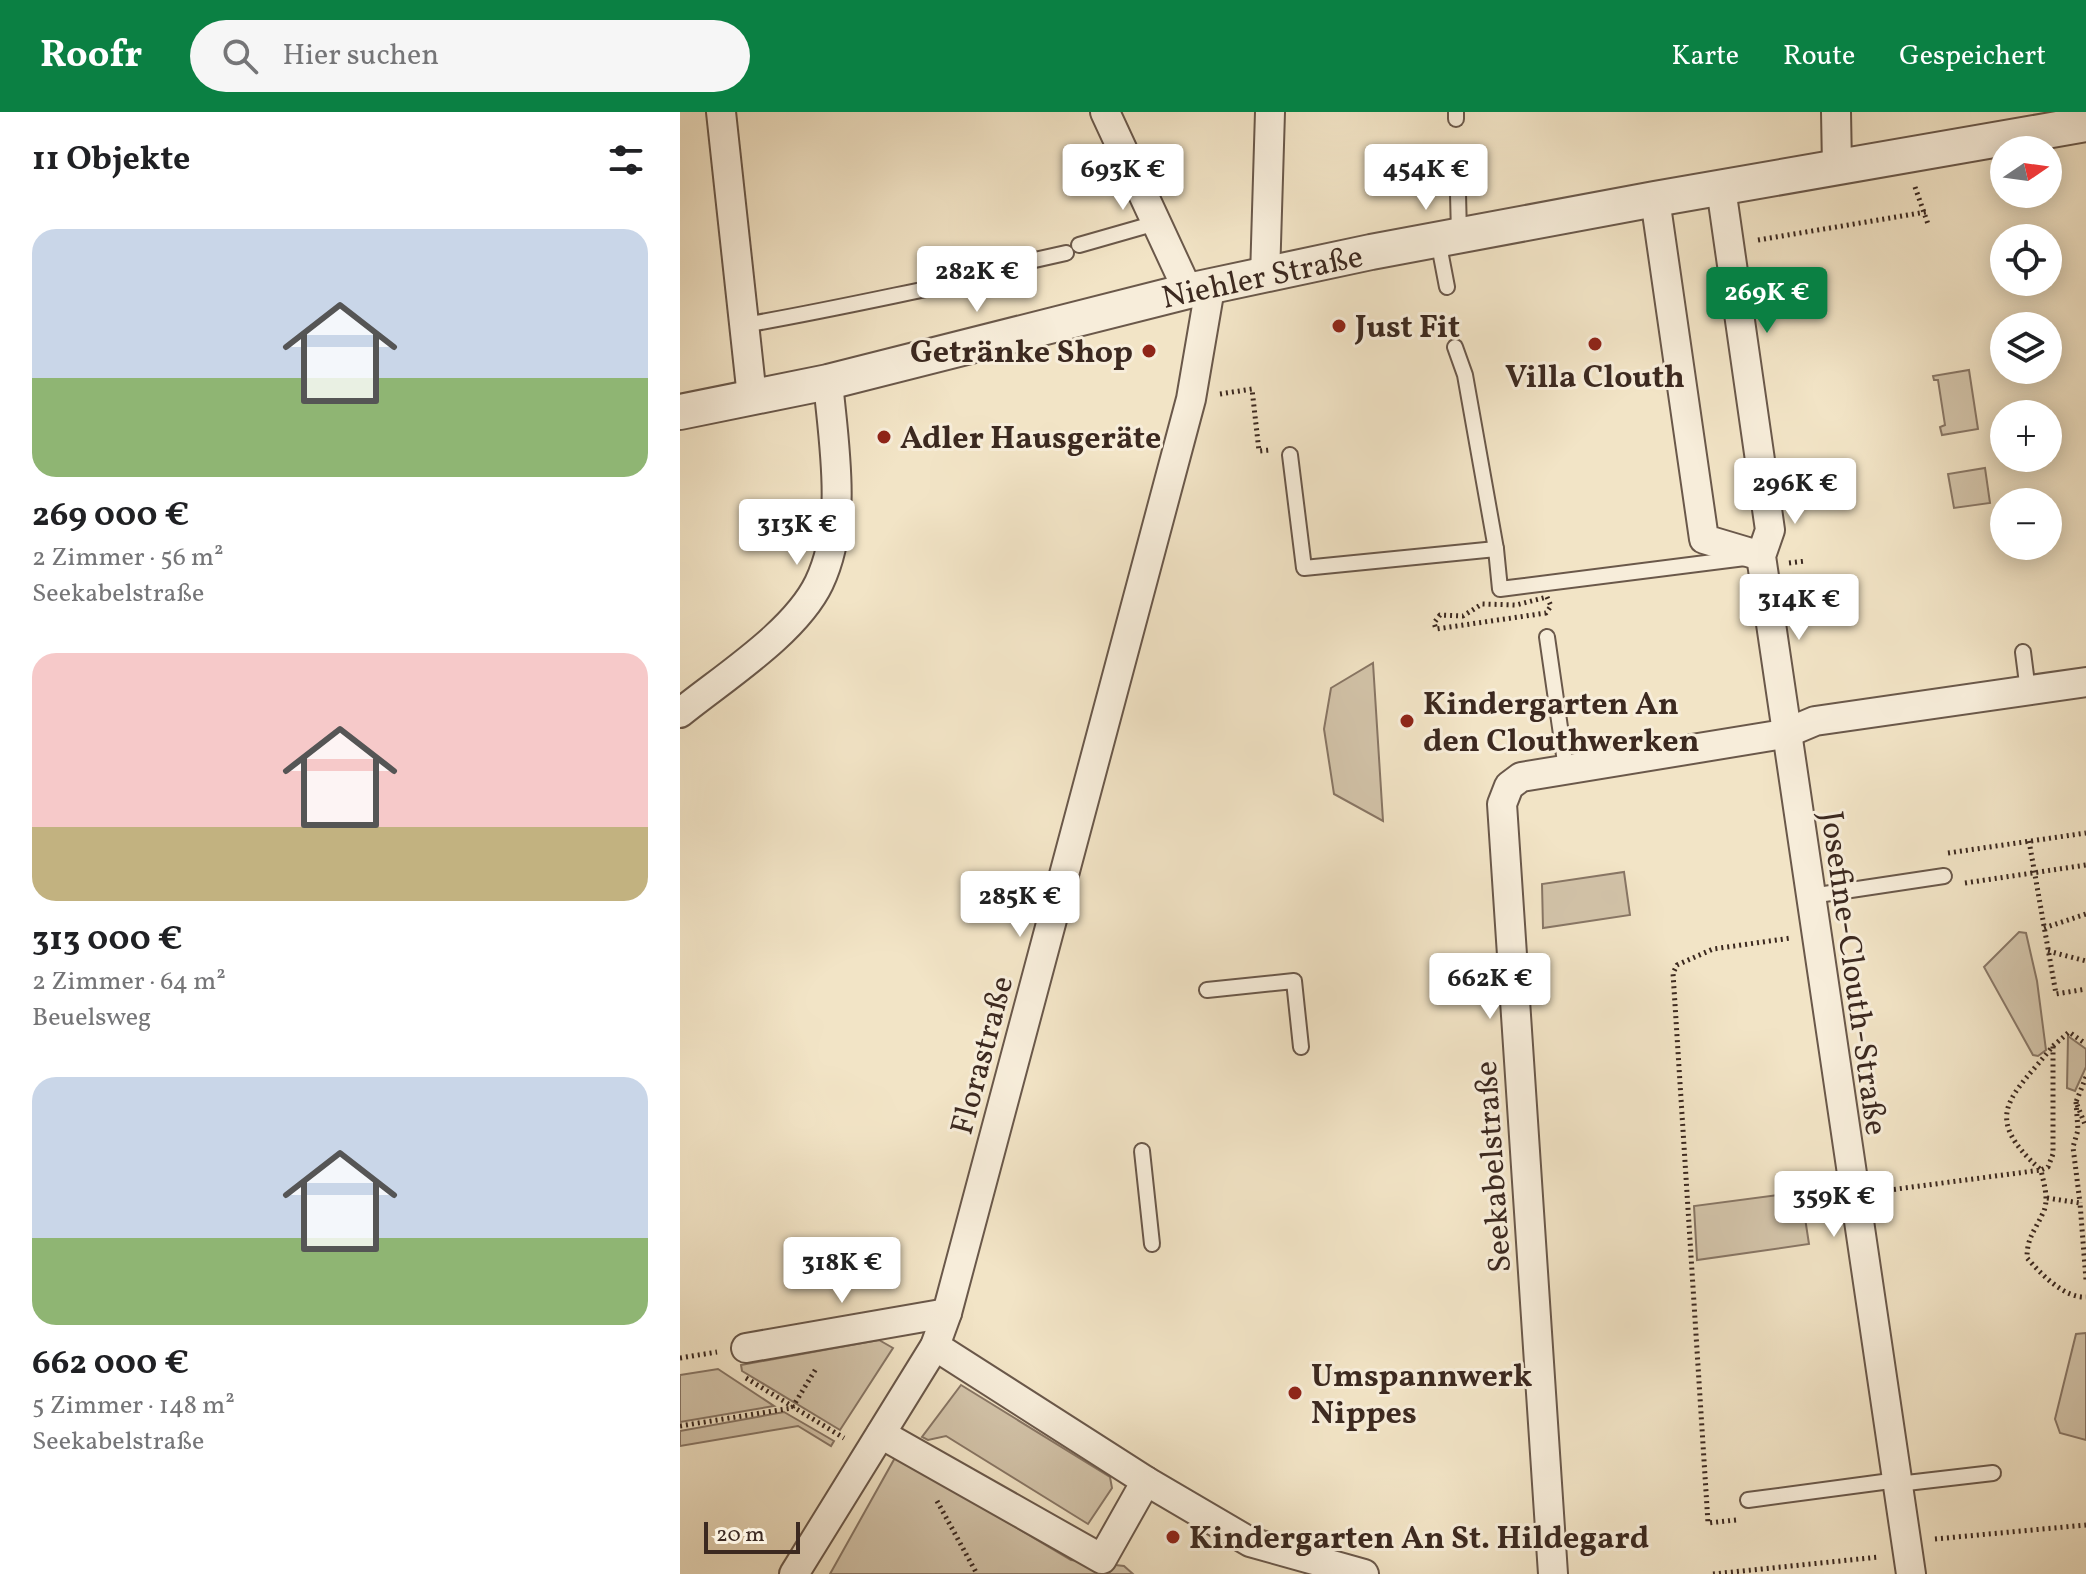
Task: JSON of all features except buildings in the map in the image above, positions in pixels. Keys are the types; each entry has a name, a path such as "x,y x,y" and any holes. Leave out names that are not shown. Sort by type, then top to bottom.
{"street":[{"path":"721,112 752,397"},
{"path":"1105,112 1156,223 1199,290"},
{"path":"1265,277 1270,112"},
{"path":"1836,112 1837,166"},
{"name":"Niehler Straße","path":"680,412 828,382 1199,290 1448,237 2086,124"},
{"path":"1721,188 1770,530 1761,556 1784,734 1815,721 2086,682"},
{"path":"1655,199 1704,539 1761,556"},
{"name":"Florastraße","path":"794,1574 935,1346 947,1313 1191,399 1199,290"},
{"path":"680,713 774,636 800,611 819,584 832,547 836,510 828,382"},
{"name":"Seekabelstraße","path":"1553,1574 1502,804 1509,786 1521,777 1784,734"},
{"name":"Josefine-Clouth-Straße","path":"1784,734 1811,896 1908,1557"},
{"path":"746,1348 947,1313"},
{"path":"935,1346 1146,1481 1250,1542 1364,1574"},
{"path":"875,1444 915,1454 1102,1559 1146,1481"}],"lane":[{"path":"1447,287 1448,237 1458,193"},
{"path":"1079,245 1156,223"},
{"path":"744,325 838,309 862,300 991,273 1066,253"},
{"path":"1455,347 1465,375 1496,549 1500,589 1761,556"},
{"path":"1290,455 1304,568 1496,549"},
{"path":"1547,637 1566,769"},
{"path":"2023,652 2028,691"},
{"path":"1811,896 1944,876"},
{"path":"1207,990 1294,981 1301,1047"},
{"path":"1142,1151 1152,1244"},
{"path":"1748,1500 1993,1473"}],"path":[{"path":"1729,244 1926,212"},
{"path":"1191,399 1252,389 1259,451 1272,449"},
{"path":"1547,597 1551,601 1550,611 1443,630 1436,629 1434,623 1440,615 1463,616 1482,604 1516,605 1547,597"},
{"path":"2029,841 2056,994 2086,989"},
{"path":"1960,851 1961,862"},
{"path":"1963,872 1965,883 2086,865"},
{"path":"2044,928 2086,914"},
{"path":"1738,1520 1708,1523 1673,973 1677,965 1713,949 1816,934"},
{"path":"2048,951 2086,961"},
{"path":"2086,1044 2069,1032 2053,1046 2005,1108 2004,1121 2028,1159 2041,1170 2047,1198 2043,1215 2029,1235 2027,1258 2049,1280 2076,1297 2086,1297"},
{"path":"1854,1195 2048,1167 2053,1154 2053,1046"},
{"path":"2086,1077 2076,1102 2078,1130 2073,1147 2084,1230 2086,1280"},
{"path":"2076,1102 2086,1127"},
{"path":"2047,1198 2080,1203"},
{"path":"680,1358 746,1348"},
{"path":"709,1353 721,1361"},
{"path":"792,1408 814,1368 828,1365"},
{"path":"744,1377 792,1408 875,1444"},
{"path":"680,1426 792,1408"},
{"path":"915,1454 920,1471 977,1574"},
{"path":"1713,1574 1908,1557 2086,1525"}],"shaded area":[{"path":"1969,370 1978,429 1942,435 1940,427 1945,425 1938,380 1934,380 1933,376"},
{"path":"1985,468 1990,503 1954,508 1948,474"},
{"path":"1373,663 1383,821 1334,794 1324,729 1331,688"},
{"path":"1624,872 1630,915 1543,928 1542,884"},
{"path":"2019,932 2026,933 2037,981 2046,1050 2038,1056 2033,1055 1984,967"},
{"path":"2068,1036 2086,1049 2086,1067 2075,1091 2067,1088"},
{"path":"1801,1192 1809,1244 1697,1260 1694,1206"},
{"path":"2086,1333 2086,1440 2060,1433 2055,1419 2076,1334"},
{"path":"879,1340 893,1348 840,1430 742,1371 741,1365"},
{"path":"718,1369 774,1406 680,1422 680,1375"},
{"path":"961,1385 1110,1477 1112,1488 1088,1524 946,1436 928,1440 922,1437"},
{"path":"784,1412 834,1441 831,1446 798,1426 680,1446 680,1431"},
{"path":"896,1456 1071,1560 1124,1566 1133,1574 830,1574"}],"place":[{"name":"Just Fit","path":"1339,326"},
{"name":"Villa Clouth","path":"1595,344"},
{"name":"Getränke Shop","path":"1149,351"},
{"name":"Adler Hausgeräte","path":"884,437"},
{"name":"Kindergarten An den Clouthwerken","path":"1407,721"},
{"name":"Umspannwerk Nippes","path":"1295,1393"},
{"name":"Kindergarten An St. Hildegard","path":"1173,1537"}]}
